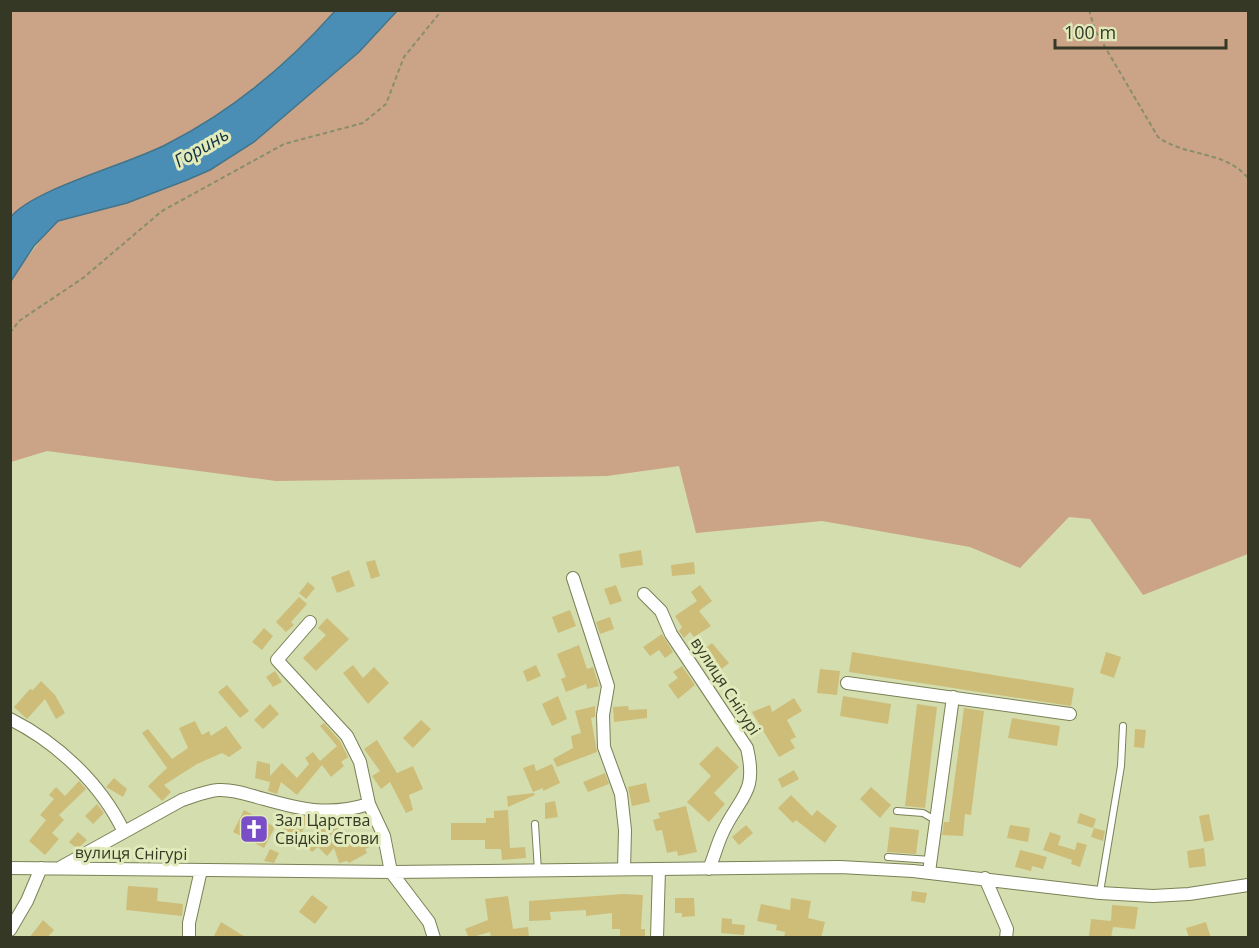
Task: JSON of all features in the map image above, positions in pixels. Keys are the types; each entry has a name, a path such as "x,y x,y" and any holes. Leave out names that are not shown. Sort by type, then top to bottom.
{"street":[{"path":"573,578 608,686 603,715 604,747 621,794 625,830 624,869"},
{"name":"вулиця Снігурі","path":"644,594 661,611 671,634 747,748 751,764 750,785 723,832 709,869"},
{"path":"310,622 277,660 347,736 360,762 369,804 384,836 391,872 429,922 434,938"},
{"path":"847,682 1070,714"},
{"path":"930,866 953,697"},
{"name":"вулиця Снігурі","path":"10,719 24,726 78,769 111,804 124,832"},
{"name":"вулиця Снігурі","path":"60,868 182,800 219,790 236,791 324,813 369,804"},
{"name":"вулиця Снігурі","path":"10,868 391,872 930,866 986,878 1100,893 1153,896 1188,894 1248,885"},
{"path":"10,930 27,901 41,868"},
{"path":"657,938 658,869"},
{"name":"вулиця Снігурі","path":"189,938 189,922 201,870"},
{"path":"986,878 1007,929 1006,938"}],"lane":[{"path":"1100,893 1121,766 1123,726"},
{"path":"897,811 923,813 936,820"},
{"path":"535,825 538,871"},
{"path":"888,857 930,866"}],"path":[{"path":"10,333 19,321 83,279 162,211 284,144 363,123 386,104 404,57 442,10"},
{"path":"1089,10 1095,30 1158,137 1168,144 1227,161 1240,167 1248,178"}],"shaded area":[{"path":"11,11 335,11 278,67 213,117 151,152 38,198 11,218"},
{"path":"397,11 1248,11 1248,554 1143,595 1090,519 1069,517 1020,568 970,547 822,521 696,533 679,466 607,476 276,481 47,451 11,462 10,281 47,231 58,221 127,203 210,170 327,80 359,52"}],"water":[{"name":"Горинь","path":"335,11 397,11 359,52 254,142 210,170 187,180 127,203 58,221 34,246 11,281 10,218 22,207 60,187 151,152 213,117 278,68"}],"building":[{"path":"641,550 643,565 621,568 619,554"},
{"path":"375,560 380,576 371,579 366,562"},
{"path":"694,562 695,574 672,576 671,565"},
{"path":"349,570 355,586 337,593 331,577"},
{"path":"308,582 315,588 306,599 299,593"},
{"path":"616,585 622,601 610,605 604,589"},
{"path":"700,585 712,601 699,611 711,626 694,637 690,632 684,638 679,631 682,627 675,616 697,601 691,592"},
{"path":"299,597 307,604 291,622 294,625 286,632 276,622"},
{"path":"570,610 576,626 558,633 552,617"},
{"path":"610,617 614,629 600,634 596,622"},
{"path":"327,618 349,639 316,671 303,658 326,635 318,628"},
{"path":"264,628 273,636 262,650 252,642"},
{"path":"662,634 673,652 665,658 659,650 650,656 643,647"},
{"path":"712,643 729,663 713,676 711,673 709,675 701,664 710,656 704,649"},
{"path":"579,645 587,669 593,667 599,686 587,689 586,684 566,692 561,679 566,677 557,654"},
{"path":"852,652 1074,688 1071,706 849,672"},
{"path":"1106,652 1121,657 1114,678 1100,673"},
{"path":"353,665 363,678 374,667 389,683 368,704 343,673"},
{"path":"536,665 541,676 527,682 523,671"},
{"path":"682,666 695,685 678,699 668,685 678,678 673,672"},
{"path":"820,669 840,671 837,695 817,693"},
{"path":"275,671 282,682 273,687 266,677"},
{"path":"41,681 55,695 65,713 56,719 45,699 27,719 14,707 30,689 33,690"},
{"path":"227,685 249,711 240,718 218,692"},
{"path":"558,696 567,719 552,726 542,704"},
{"path":"843,696 891,704 888,724 840,716"},
{"path":"794,698 802,711 787,720 796,737 790,740 795,748 779,757 752,712 770,705 772,712"},
{"path":"270,704 279,714 263,729 254,720"},
{"path":"917,704 937,707 925,808 905,806"},
{"path":"595,706 595,717 591,718 597,752 557,767 553,759 573,748 571,736 581,733 575,711"},
{"path":"628,706 629,710 647,709 647,718 614,722 613,707"},
{"path":"964,708 984,711 971,815 965,814 963,836 942,835 944,822 949,822"},
{"path":"1012,718 1060,726 1057,746 1008,738"},
{"path":"421,720 431,729 413,748 403,738"},
{"path":"195,721 202,735 209,731 211,736 226,726 242,748 229,757 222,753 197,764 164,785 171,792 162,801 148,786 167,768 142,733 148,729 172,759 188,748 179,728"},
{"path":"324,723 340,741 348,757 341,762 344,766 331,777 322,765 297,795 281,782 277,794 268,791 270,782 255,778 257,761 270,764 270,776 282,763 297,778 309,764 305,758 313,752 320,761 337,746 320,726"},
{"path":"1135,729 1146,730 1144,748 1134,747"},
{"path":"377,740 397,773 413,766 423,789 409,795 413,810 406,813 390,782 381,789 372,776 380,771 364,749"},
{"path":"717,746 739,767 714,793 725,804 709,822 687,802 711,776 699,764"},
{"path":"534,764 536,771 552,764 560,783 543,791 543,788 533,792 523,768"},
{"path":"794,770 799,779 782,788 778,779"},
{"path":"605,773 609,784 588,792 583,782"},
{"path":"114,778 127,789 123,797 106,787"},
{"path":"79,781 86,789 59,815 64,820 52,833 59,839 45,855 29,841 46,820 40,815 54,799 49,795 56,787 65,796"},
{"path":"646,783 650,802 632,806 628,787"},
{"path":"871,787 891,805 880,818 860,799"},
{"path":"534,793 535,795 508,807 507,796"},
{"path":"791,795 812,816 817,810 837,826 825,843 796,820 793,823 778,808"},
{"path":"555,801 558,817 545,819 545,803"},
{"path":"97,804 104,813 93,824 85,816"},
{"path":"686,806 697,852 678,856 677,851 667,853 662,830 656,831 653,820 660,818 658,813"},
{"name":"Зал Царства Свідків Єгови","path":"244,810 275,827 264,848 233,832"},
{"path":"508,810 510,848 525,847 526,858 502,860 501,849 485,849 485,840 451,840 451,823 486,823 486,818 494,818 494,811"},
{"path":"1080,813 1096,819 1093,828 1077,823"},
{"path":"290,814 308,817 299,840 282,833"},
{"path":"1209,814 1214,840 1204,842 1199,816"},
{"path":"325,824 340,829 354,843 374,834 377,844 365,849 367,853 349,863 347,861 339,863 334,848 327,856 318,847 312,852 305,845"},
{"path":"746,825 753,833 739,845 732,837"},
{"path":"1010,825 1030,828 1028,842 1007,838"},
{"path":"890,827 919,830 916,854 887,852"},
{"path":"1094,828 1105,831 1103,841 1091,837"},
{"path":"78,832 87,840 77,849 69,842"},
{"path":"1050,832 1061,836 1058,845 1075,850 1077,842 1087,845 1080,867 1071,864 1072,860 1043,850"},
{"path":"1204,848 1206,866 1189,868 1187,851"},
{"path":"270,849 279,853 274,863 264,861"},
{"path":"1020,850 1047,857 1043,869 1032,866 1031,871 1015,867"},
{"path":"128,886 158,888 157,901 183,904 182,916 126,910"},
{"path":"912,891 927,893 925,903 911,901"},
{"path":"623,894 643,895 641,929 645,929 645,938 620,938 620,929 612,929 612,913 586,916 586,910 550,912 551,920 529,921 529,901"},
{"path":"312,895 328,907 315,924 299,912"},
{"path":"508,896 513,929 528,927 529,938 491,938 490,932 469,938 465,929 488,920 485,899"},
{"path":"675,898 694,898 695,916 682,917 682,913 675,913"},
{"path":"791,898 811,901 808,918 825,922 821,938 784,938 785,932 776,930 777,925 757,921 761,904 790,910"},
{"path":"1112,905 1138,907 1135,929 1113,927 1111,938 1089,936 1091,919 1111,921"},
{"path":"722,918 732,919 732,924 745,925 744,935 721,933"},
{"path":"43,920 54,930 47,938 29,938"},
{"path":"221,922 247,938 213,938"},
{"path":"1206,922 1211,938 1189,938 1186,928"}],"place":[{"name":"Зал Царства Свідків Єгови","path":"254,829"}]}
